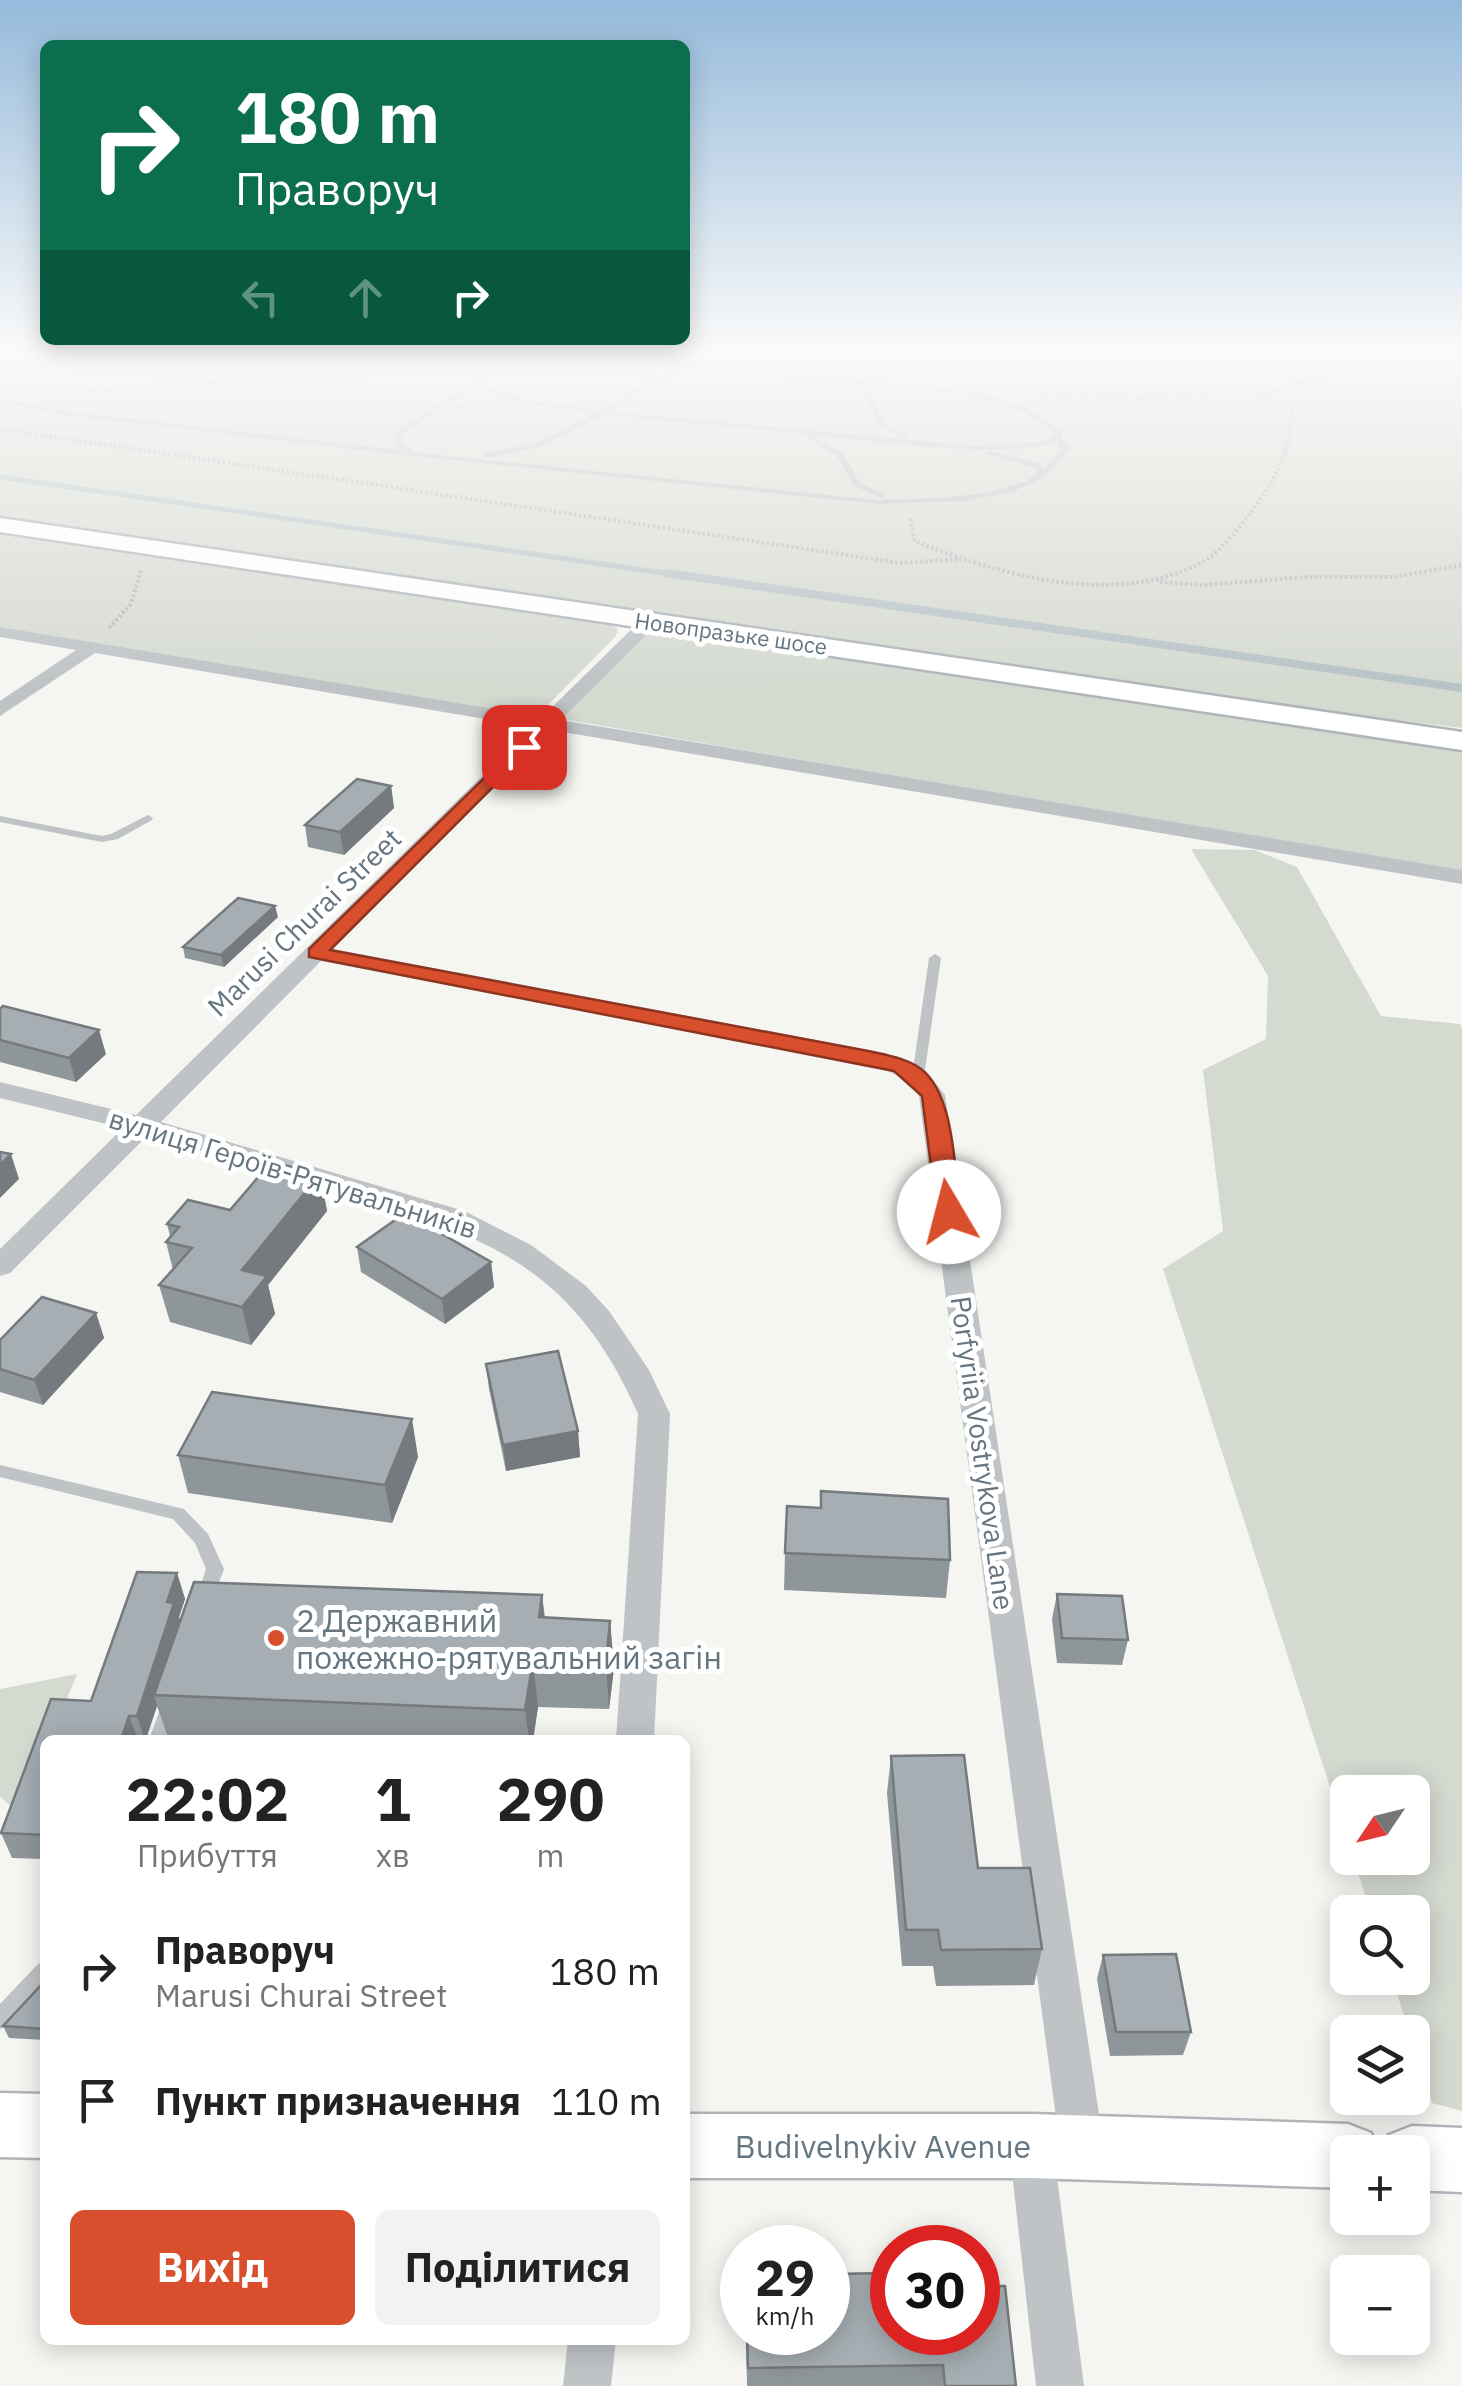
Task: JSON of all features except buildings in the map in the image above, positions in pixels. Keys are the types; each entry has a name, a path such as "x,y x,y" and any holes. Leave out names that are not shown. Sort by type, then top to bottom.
{"main road":[{"name":"Новопразьке шосе","path":"0,524 1462,741"},
{"path":"0,2125 40,2126"},
{"name":"Budivelnykiv Avenue","path":"690,2146 1056,2147 1330,2155"},
{"path":"1430,2159 1462,2160"}],"street":[{"name":"Marusi Churai Street","path":"0,1266 650,621"},
{"path":"0,632 1462,877"},
{"path":"0,710 92,647"},
{"path":"316,953 868,1057 902,1066 918,1077"},
{"name":"Porfyriia Vostrykova Lane","path":"918,1077 932,1094 1056,2147 1060,2386"},
{"name":"вулиця Героїв-Рятувальників","path":"0,1090 139,1124 454,1217 542,1263 579,1294 611,1329 636,1369 654,1414 635,1735"},
{"path":"587,2386 591,2345"}],"lane":[{"path":"513,464 877,502 935,502 1009,489 1042,475 1052,464"},
{"path":"551,464 566,470"},
{"path":"845,464 856,484 895,502"},
{"path":"1030,464 1042,475"},
{"path":"0,819 102,839 114,837 148,818"},
{"path":"918,1077 935,958"},
{"path":"0,1470 178,1514 202,1539 215,1569 202,1607"},
{"path":"160,1735 177,1683"},
{"path":"0,2019 40,1977"}],"path":[{"path":"228,464 447,492 900,563 961,559"},
{"path":"1149,580 1172,576 1205,561 1274,483 1282,464"},
{"path":"877,502 910,517 915,540 961,559 1046,577 1203,586 1307,577 1393,577 1462,565"},
{"path":"92,647 132,604 142,566 136,545"}],"shaded area":[{"path":"0,464 1462,464 1462,728 1311,710 0,516"},
{"path":"0,530 608,623 618,629 615,637 542,711 524,715 0,628"},
{"path":"668,632 1462,751 1462,873 562,719 643,634"},
{"path":"1191,849 1255,850 1297,867 1381,1016 1460,1024 1462,1028 1462,2111 1432,2103 1430,2015 1404,2015 1397,1995 1430,1995 1430,1895 1365,1895 1359,1875 1430,1875 1430,1775 1330,1775 1330,1787 1163,1269 1223,1231 1203,1070 1266,1039 1268,976"},
{"path":"77,1674 52,1735 40,1735 40,1755 20,1814 0,1797 0,1689"}],"waterway":[{"path":"0,477 684,576"},
{"path":"666,573 1462,688"}],"place":[{"name":"2 Державний пожежно-рятувальний загін","path":"276,1638"}],"route":[{"path":"524,747 316,953 902,1066 926,1084 932,1094 949,1212"}]}
